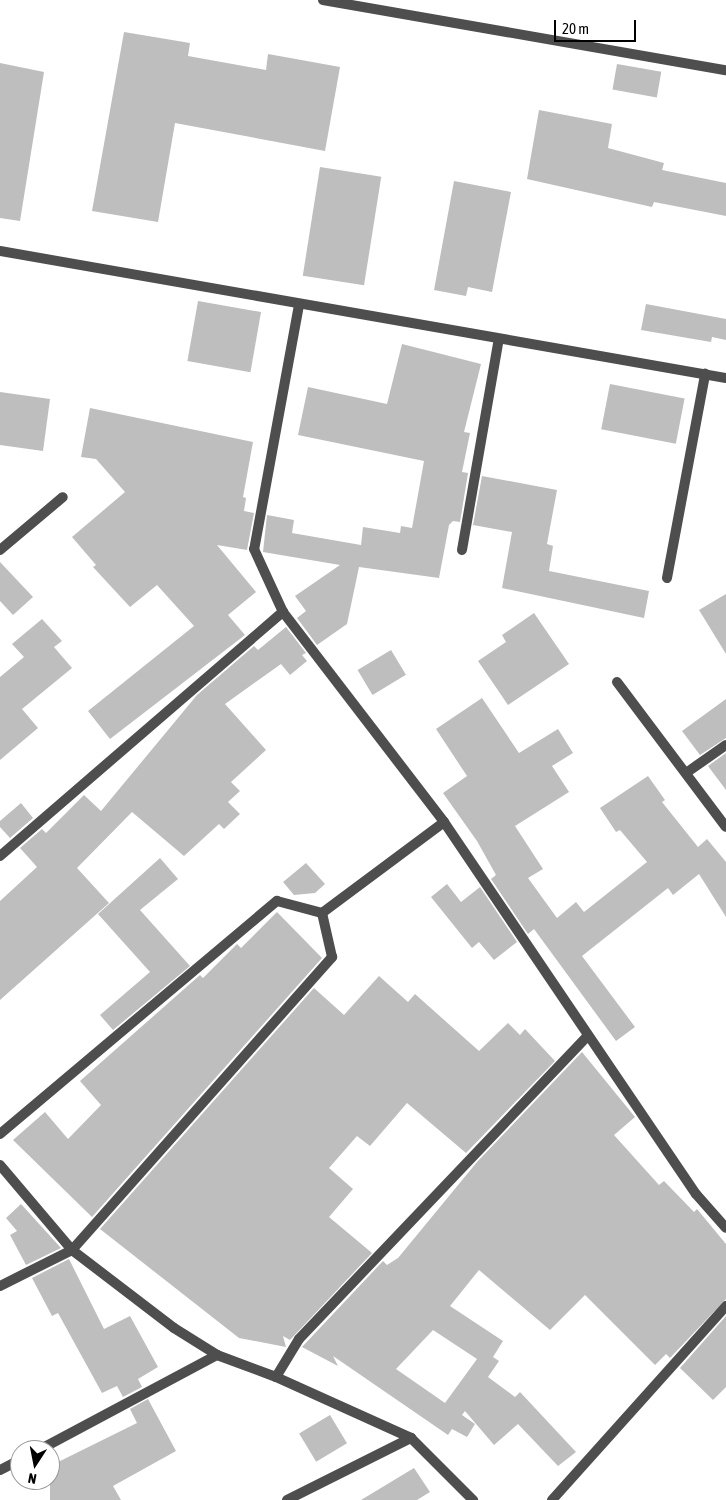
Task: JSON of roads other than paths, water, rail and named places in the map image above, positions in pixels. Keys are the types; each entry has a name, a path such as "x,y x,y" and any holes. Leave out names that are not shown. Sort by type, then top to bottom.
{"street":[{"path":"324,0 726,70"},
{"path":"0,251 299,305 726,378"},
{"path":"299,305 254,549 283,612 444,822 587,1037 696,1194 726,1228"},
{"path":"462,550 499,339"},
{"path":"667,578 706,374"},
{"path":"0,550 63,497"},
{"path":"0,856 283,612"},
{"path":"617,682 726,827"},
{"path":"686,773 726,745"},
{"path":"322,913 444,822"},
{"path":"0,1134 277,901 322,913"},
{"path":"0,1286 72,1250 332,957 322,913"},
{"path":"276,1377 299,1340 587,1037"},
{"path":"0,1165 72,1250 174,1328 217,1355 276,1377 411,1438 473,1500"},
{"path":"552,1500 726,1306"},
{"path":"58,1440 217,1355"},
{"path":"287,1500 411,1438"}]}
